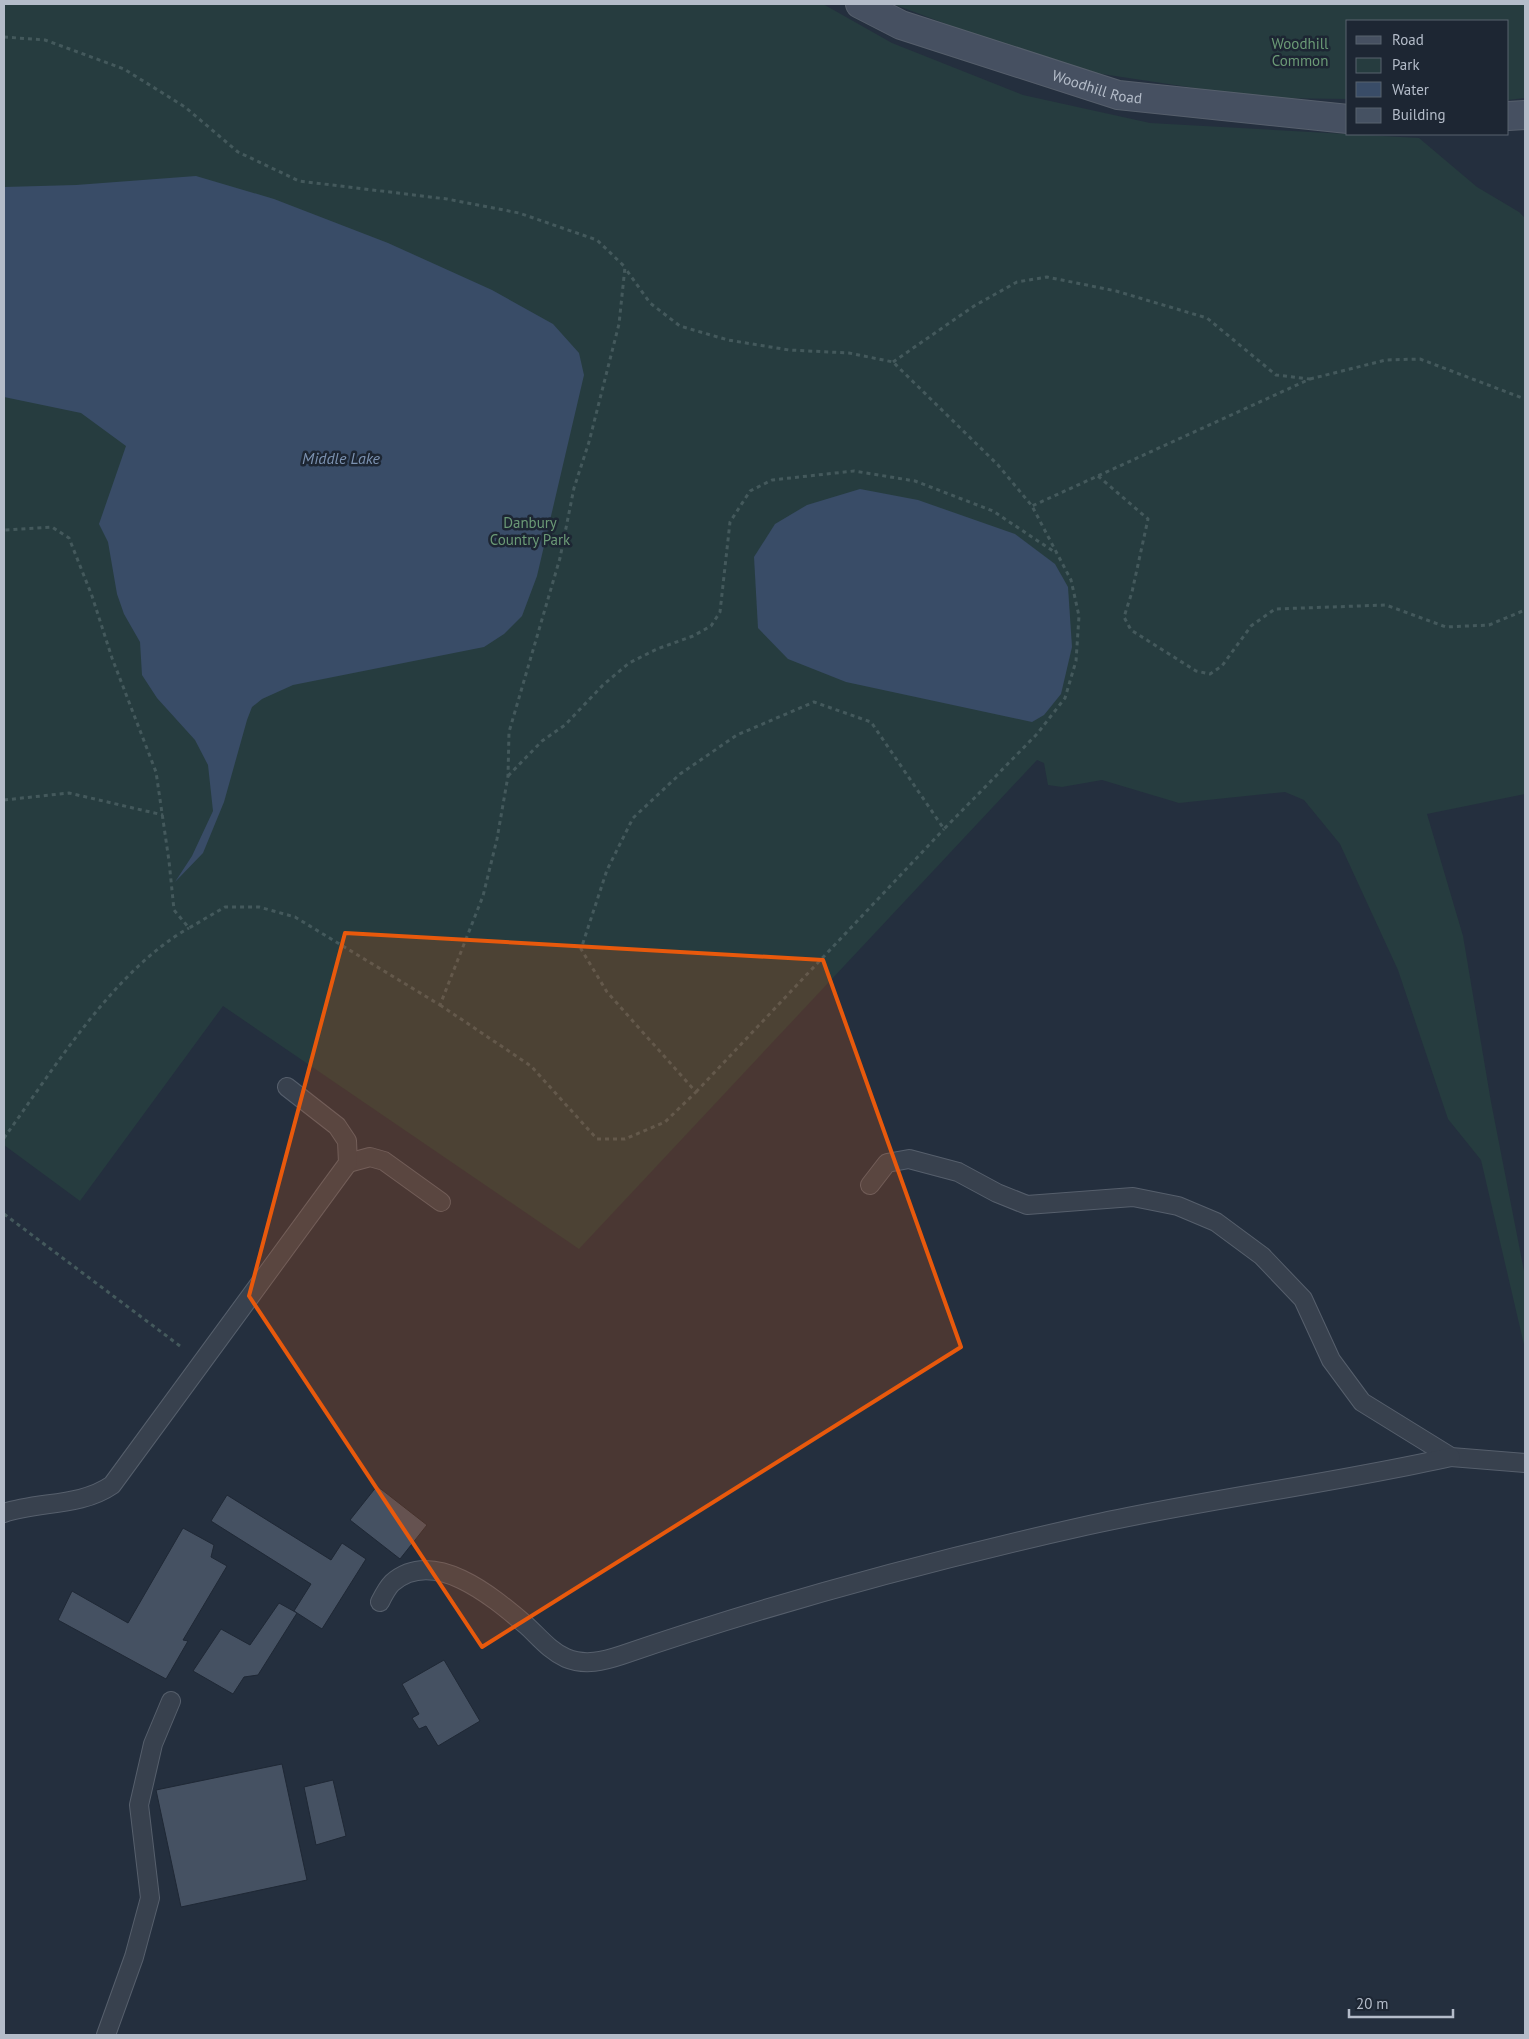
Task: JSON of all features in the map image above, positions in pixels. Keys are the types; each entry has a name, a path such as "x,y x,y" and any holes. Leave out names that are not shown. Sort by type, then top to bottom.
{"street":[{"name":"Woodhill Road","path":"860,4 900,25 1118,95 1346,119"},
{"path":"1509,116 1525,115"}],"lane":[{"path":"287,1087 337,1126 347,1141 348,1163"},
{"path":"4,1513 22,1507 88,1498 112,1485 348,1163 370,1157 384,1161 441,1202"},
{"path":"870,1185 886,1163 909,1159 958,1172 1027,1205 1133,1197 1178,1206 1216,1222 1262,1256 1303,1299 1331,1360 1362,1402 1452,1457"},
{"path":"380,1602 391,1584 412,1571 442,1571 477,1587 526,1626 551,1649 566,1658 584,1663 610,1659 711,1624 801,1598 1085,1526 1204,1501 1378,1473 1452,1457 1525,1463"},
{"path":"106,2035 134,1956 150,1898 139,1805 153,1744 171,1701"}],"path":[{"path":"4,37 45,40 124,69 185,107 238,152 298,181 447,198 518,213 597,240 624,267 650,303 680,326 728,340 789,350 849,353 892,362 998,464 1032,506 1071,580 1079,616 1076,661 1065,698 1037,734 944,829 696,1092 665,1122 625,1139 597,1139 530,1066 440,1005 295,917 259,907 225,907 189,928 148,958 114,992 83,1030 4,1138"},
{"path":"440,1005 483,896 497,839 508,776 509,732 560,558 574,488 619,324 624,267"},
{"path":"892,362 974,306 1017,282 1047,277 1116,291 1207,318 1276,374 1310,379"},
{"path":"1032,506 1310,379 1386,360 1420,360 1525,399"},
{"path":"508,776 542,741 564,725 603,685 629,663 657,649 693,636 711,626 720,612 730,522 750,492 772,480 854,471 915,481 993,511 1057,554"},
{"path":"1098,476 1148,519 1132,592 1124,617 1131,630 1196,671 1210,674 1222,666 1251,626 1275,610 1386,605 1446,627 1489,625 1525,610"},
{"path":"4,530 52,527 69,538 92,596 112,658 156,772 174,910 189,928"},
{"path":"696,1092 607,992 581,949 607,870 634,818 680,774 737,735 814,702 871,722 944,829"},
{"path":"4,800 69,793 163,815"},
{"path":"4,1214 202,1363"}],"highlighted area":[{"path":"345,933 823,960 961,1347 482,1647 249,1296"}],"green space":[{"name":"Danbury Country Park","path":"4,4 823,4 892,43 1023,95 1150,123 1419,138 1477,187 1519,212 1525,218 1525,794 1427,814 1463,936 1491,1102 1525,1276 1525,1349 1481,1160 1448,1119 1398,970 1340,844 1304,800 1285,792 1179,803 1102,780 1062,787 1048,785 1044,763 1037,760 579,1249 223,1006 80,1201 4,1145"},
{"name":"Woodhill Common","path":"893,4 1525,4 1525,98 1509,100 1509,20 1346,20 1346,99 1261,98 1082,71 970,33"}],"water":[{"name":"Middle Lake","path":"196,176 274,199 388,243 492,290 553,324 579,353 584,375 537,576 522,616 504,634 484,647 293,685 262,699 252,707 247,720 224,802 203,853 175,882 192,856 213,811 208,765 195,740 157,698 142,675 140,642 124,614 117,594 108,542 99,524 126,446 81,413 4,397 4,187 76,185"},
{"path":"860,489 918,500 1015,534 1055,564 1068,587 1072,647 1061,694 1044,715 1032,722 846,682 788,659 758,628 754,557 775,524 807,505"}],"building":[{"path":"377,1486 427,1525 400,1559 350,1520"},
{"path":"227,1495 331,1560 342,1543 366,1559 322,1629 294,1611 311,1584 211,1521"},
{"path":"183,1528 214,1545 211,1557 227,1566 183,1640 188,1641 166,1679 58,1620 72,1591 128,1623"},
{"path":"279,1603 297,1613 258,1675 244,1677 233,1694 193,1671 221,1629 250,1645"},
{"path":"444,1660 480,1721 438,1746 426,1726 419,1729 412,1718 419,1714 402,1684"},
{"path":"282,1764 307,1880 181,1907 156,1790"},
{"path":"333,1780 346,1836 316,1845 304,1787"}]}
